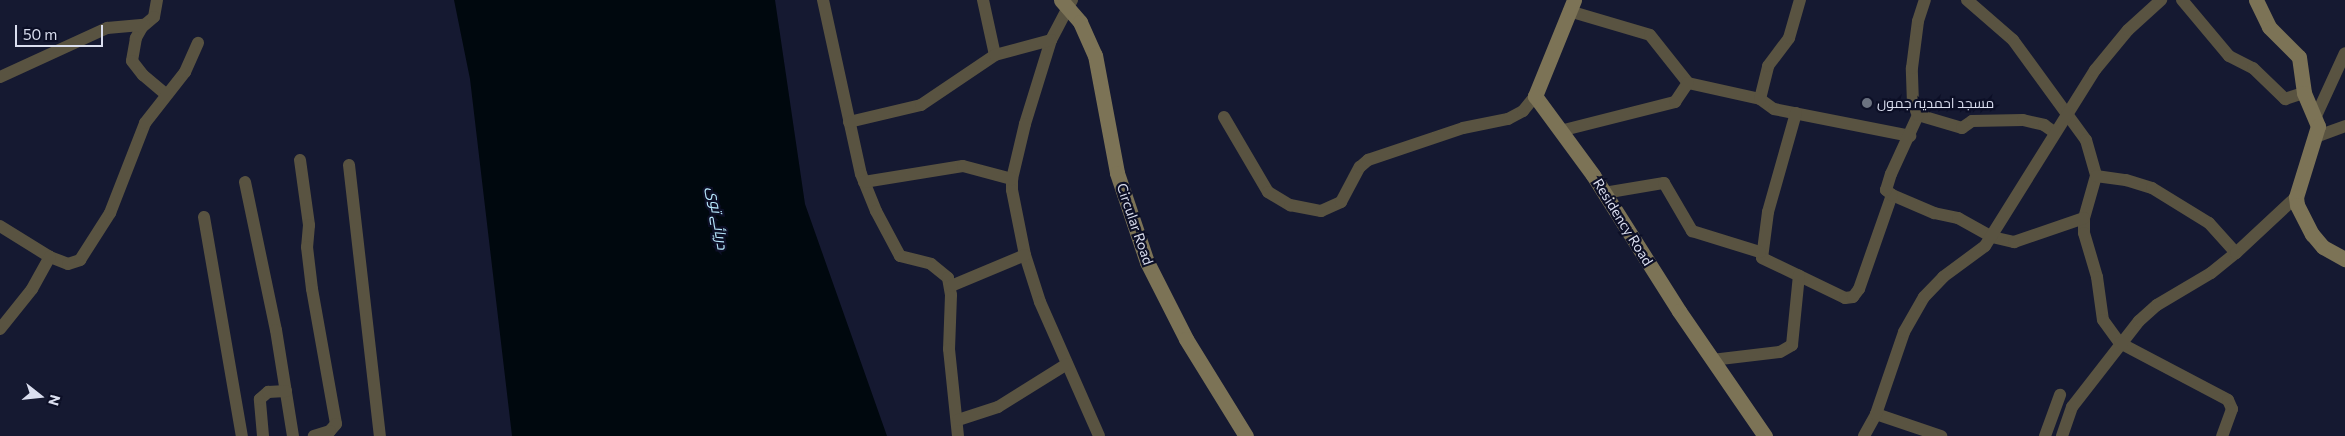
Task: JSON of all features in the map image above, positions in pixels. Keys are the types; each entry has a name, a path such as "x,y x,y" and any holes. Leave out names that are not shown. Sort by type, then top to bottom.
{"main road":[{"path":"2256,0 2269,27 2299,57 2304,93 2316,116 2318,136 2296,197 2312,234 2330,252 2345,259"},
{"name":"Circular Road","path":"1067,2 1080,22 1095,55 1117,173 1147,262 1186,339 1246,436"},
{"path":"1534,96 1572,6"},
{"name":"Residency Road","path":"1534,96 1604,193 1712,360 1765,436"}],"street":[{"path":"823,0 864,182 876,211 900,256 938,268 948,278 951,286 949,349 958,420 958,436"},
{"path":"983,0 995,56"},
{"path":"1760,99 1772,59 1789,38 1800,0"},
{"path":"1925,0 1918,21 1912,68 1913,104 1918,115 1887,188 1892,195 1934,213 1958,218 1992,237 2014,242 2084,218"},
{"path":"1967,0 2013,40 2086,140 2096,176 2084,218 2084,233 2097,277 2102,316 2120,343 2228,400 2232,409 2222,436"},
{"path":"1864,436 1876,414 1904,332 1924,296 1943,277 1974,257 1992,237 2054,132 2113,47 2161,0"},
{"path":"2182,0 2229,56 2253,68 2285,99 2304,93"},
{"path":"1067,2 1051,40 1025,124 1012,179 1025,255 1040,302 1099,436"},
{"path":"156,5 136,38 133,65 166,94"},
{"path":"1572,6 1650,35 1688,83 1760,99 1767,107 1910,136"},
{"path":"0,77 107,28 144,25"},
{"path":"849,122 928,101 995,56 1051,40"},
{"path":"0,226 50,257 68,264 76,262 93,243 110,213 145,123 185,72 198,43"},
{"path":"2316,116 2345,53"},
{"path":"1560,131 1674,102 1688,83"},
{"path":"1224,117 1268,192 1290,205 1321,211 1342,202 1360,167 1368,160 1463,128 1508,119 1523,111 1534,96"},
{"path":"1796,113 1768,212 1760,252 1764,261 1799,275 1821,289 1845,298 1853,297 1892,195"},
{"path":"1918,115 1962,128 1972,121 2023,120 2044,125 2054,132"},
{"path":"2318,136 2345,126"},
{"path":"300,160 309,225 307,247 312,289 336,424 330,431 314,436"},
{"path":"349,165 380,436"},
{"path":"864,182 963,166 1012,179"},
{"path":"2096,176 2141,183 2152,188 2209,223 2236,253"},
{"path":"245,182 293,436"},
{"path":"1604,193 1664,182 1692,231 1760,252"},
{"path":"2062,436 2072,407 2120,343 2157,305 2211,273 2236,253 2296,197"},
{"path":"204,217 242,436"},
{"path":"951,286 1025,255"},
{"path":"0,328 32,288 50,257"},
{"path":"1712,360 1780,352 1792,345 1799,275"},
{"path":"958,420 998,407 1067,364"},
{"path":"263,436 260,399 268,392 286,391"},
{"path":"2045,436 2060,395"},
{"path":"1876,414 1941,436"}],"water":[{"name":"دریائے توی","path":"454,0 775,0 805,204 887,436 512,436 470,79"}],"place":[{"name":"مسجد احمدیہ جموں","path":"1867,103"}]}
